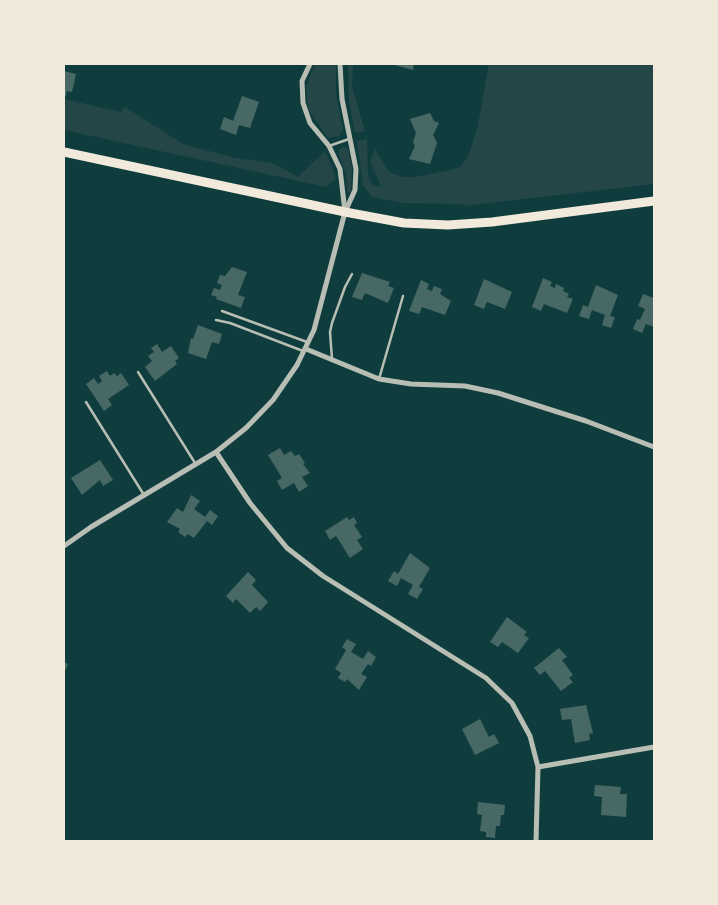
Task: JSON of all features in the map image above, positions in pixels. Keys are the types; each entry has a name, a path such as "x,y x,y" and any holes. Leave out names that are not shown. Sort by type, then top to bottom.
{"main road":[{"path":"64,152 404,223 469,224 528,219 654,201"}],"street":[{"path":"310,64 302,81 303,103 310,122 329,146 340,169 345,212"},
{"path":"64,546 91,527 216,452 246,428 273,400 305,350 318,316 345,212 355,190 357,179 340,84 340,64"},
{"path":"305,350 379,379 411,384 465,386 498,392 586,421 654,447"},
{"path":"216,452 269,529 292,553 323,576 486,678 500,690 522,718 535,750 538,767 536,841"},
{"path":"538,767 654,747"}],"lane":[{"path":"329,146 350,139"},
{"path":"331,361 330,332 332,322 344,287 352,274"},
{"path":"379,379 403,296"},
{"path":"222,311 309,342"},
{"path":"216,320 230,323 305,350"},
{"path":"138,372 196,464"},
{"path":"86,402 144,495"}],"shaded area":[{"path":"315,64 336,64 336,95 343,130 339,136 328,138 308,109 306,87"},
{"path":"348,64 353,64 352,86 365,131 355,133 349,102"},
{"path":"489,64 654,64 654,184 463,206 463,204 405,203 372,197 363,185 357,141 367,139 368,176 372,184 378,187 381,186 370,162 375,149 389,172 402,177 416,177 459,168 468,156 477,130"},
{"path":"64,99 121,112 125,107 183,144 235,158 273,163 298,177 325,151 336,179 326,187 64,130"},
{"path":"343,146 348,149 352,168 351,193 347,192 346,174 338,152"}],"building":[{"path":"391,64 414,64 413,70"},
{"path":"64,71 76,74 72,92 67,91 66,96 64,96"},
{"path":"242,96 259,102 250,128 239,125 236,135 220,129 224,117 233,121"},
{"path":"430,113 434,121 439,123 433,135 437,143 430,164 409,159 415,146 413,142 416,133 410,119"},
{"path":"232,267 247,272 238,295 245,297 241,308 216,299 217,297 211,295 214,288 220,290 222,285 217,283 220,275 225,276"},
{"path":"362,273 390,282 388,286 394,288 388,303 365,293 362,300 352,297"},
{"path":"543,278 552,282 550,286 555,288 556,284 564,288 563,291 569,294 567,297 573,299 567,313 544,304 541,311 532,307"},
{"path":"484,279 512,292 505,309 487,302 484,309 474,305"},
{"path":"421,280 429,284 427,289 432,291 434,286 442,289 440,294 451,301 445,315 422,307 419,314 409,311"},
{"path":"596,285 618,295 610,316 615,317 611,328 602,325 605,315 592,310 589,319 579,316 583,305 588,307"},
{"path":"643,294 654,298 654,327 646,324 642,333 633,329 637,319 640,320 645,309 638,306"},
{"path":"198,325 222,334 219,344 212,342 206,359 188,353 191,338 193,339"},
{"path":"157,344 162,352 171,346 179,358 175,361 177,364 155,381 145,367 152,361 148,356 154,352 151,348"},
{"path":"107,371 110,376 114,373 117,376 121,373 129,385 108,399 112,405 104,411 86,384 94,378 98,384 102,381 99,376"},
{"path":"280,448 284,455 291,451 295,456 299,454 305,463 303,464 310,473 302,477 308,486 299,492 294,483 282,490 277,481 282,478 268,455"},
{"path":"100,460 113,480 103,486 100,480 82,495 71,478"},
{"path":"191,495 200,501 194,509 205,517 210,510 218,516 212,525 207,521 194,538 188,534 185,537 178,532 180,529 167,522 177,508 183,512"},
{"path":"347,517 349,520 354,517 357,523 354,525 362,537 357,540 363,549 350,558 336,536 330,540 325,531"},
{"path":"410,553 430,568 419,587 423,589 417,599 408,594 413,585 401,578 397,586 388,581 394,571 398,574"},
{"path":"248,572 256,580 252,585 268,602 260,611 256,607 250,613 236,599 233,603 226,596"},
{"path":"507,617 527,632 524,635 529,638 518,653 502,642 498,647 490,642"},
{"path":"347,639 356,644 351,652 363,659 368,651 376,657 371,666 368,664 361,674 367,677 359,690 347,679 345,682 338,678 341,673 335,669 346,650 342,647"},
{"path":"559,648 567,657 562,660 573,675 569,678 573,682 561,691 545,671 540,675 534,668"},
{"path":"64,662 68,664 64,674"},
{"path":"586,705 593,733 589,734 590,740 575,743 571,719 562,720 560,709"},
{"path":"480,719 489,737 494,734 499,743 475,755 462,729"},
{"path":"595,785 621,787 620,794 627,794 626,817 601,815 602,797 594,796"},
{"path":"478,802 505,805 504,815 501,815 500,826 496,826 495,838 486,837 486,832 480,831 482,815 477,814"}]}
